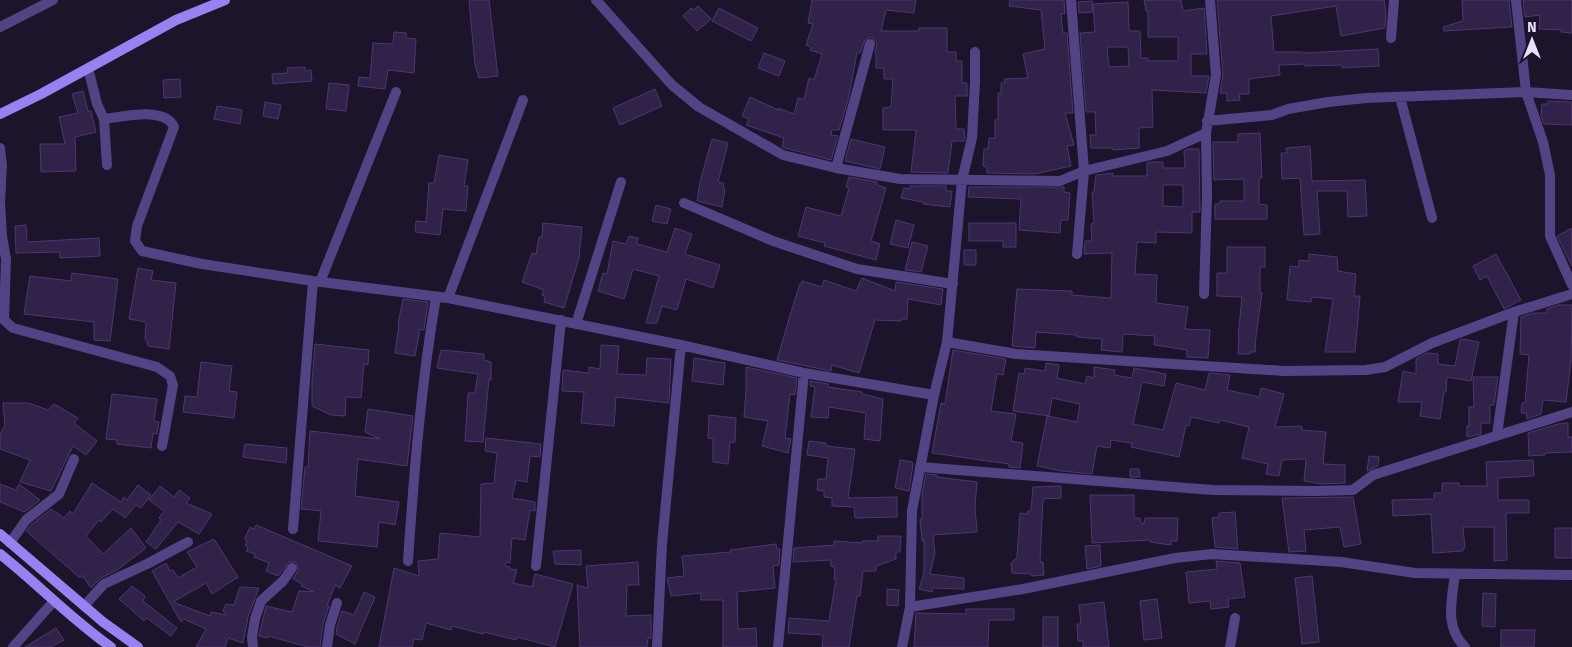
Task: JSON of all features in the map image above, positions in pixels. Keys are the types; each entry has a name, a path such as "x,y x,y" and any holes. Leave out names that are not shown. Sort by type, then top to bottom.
{"main road":[{"path":"0,114 41,94 176,20 225,0"},
{"path":"0,534 84,606 138,647"},
{"path":"0,554 111,647"}],"street":[{"path":"0,27 53,0"},
{"path":"596,0 672,85 699,107 783,155 836,168 900,179 1060,181 1084,171 1167,151 1206,133"},
{"path":"1071,0 1084,171 1077,254"},
{"path":"1204,294 1207,196 1206,133 1216,75 1210,0"},
{"path":"1392,38 1394,0"},
{"path":"1516,0 1526,92 1543,142 1550,175 1550,236 1572,285"},
{"path":"836,168 870,44"},
{"path":"902,647 910,607 912,511 934,395 947,342 962,180 972,138 976,82 975,52"},
{"path":"88,68 97,104 104,119 107,165"},
{"path":"293,529 316,282 396,92"},
{"path":"1207,121 1272,115 1288,109 1328,102 1526,92 1572,95"},
{"path":"1400,97 1432,218"},
{"path":"448,298 523,100"},
{"path":"104,119 154,114 163,116 172,122 174,128 137,226 135,241 142,251 202,264 316,282 448,298 681,345 804,373 934,395"},
{"path":"0,148 2,165 0,202 6,259 4,320 13,328 157,366 170,376 173,386 162,446"},
{"path":"576,324 621,182"},
{"path":"684,203 773,241 857,269 953,284"},
{"path":"947,342 1016,354 1284,371 1366,370 1385,366 1432,343 1514,312 1572,294"},
{"path":"408,561 419,415 426,354 436,297"},
{"path":"1497,435 1514,312"},
{"path":"536,566 561,320"},
{"path":"657,647 662,544 681,345"},
{"path":"778,647 804,373"},
{"path":"920,467 1213,490 1353,490 1373,475 1572,412"},
{"path":"10,543 26,520 59,494 74,459"},
{"path":"84,606 104,584 112,579 147,564 188,542"},
{"path":"910,607 1022,589 1175,558 1212,554 1341,562 1415,573 1572,575"},
{"path":"253,647 252,637 255,619 261,601 283,581 292,568"},
{"path":"1455,574 1450,617 1453,630 1465,647"},
{"path":"13,647 54,601"},
{"path":"327,647 330,625 337,603"},
{"path":"1230,647 1235,618"}],"building":[{"path":"469,0 489,0 498,76 479,78 475,65"},
{"path":"812,0 916,0 914,13 886,10 881,31 919,31 919,28 947,28 947,52 956,52 956,61 962,61 962,83 967,83 967,96 955,96 956,129 964,129 965,139 964,141 952,141 948,173 911,172 916,130 883,130 883,108 891,107 893,79 884,79 884,68 876,68 875,53 877,43 871,37 865,40 860,53 857,53 848,100 839,130 832,130 831,135 838,136 831,160 782,147 784,138 746,125 749,119 742,116 750,97 778,110 778,108 794,114 798,98 804,99 809,78 814,80 822,54 810,50 811,47 806,45 813,24 808,23"},
{"path":"1010,0 1064,0 1065,14 1061,14 1063,33 1067,33 1073,113 1065,113 1074,145 1067,146 1071,166 1035,174 987,173 987,167 983,166 984,149 988,149 989,138 995,138 995,120 998,120 998,93 1001,93 1001,83 1005,83 1004,79 1028,78 1023,54 1045,49 1041,10 1009,6"},
{"path":"1144,0 1181,0 1183,11 1204,8 1207,54 1191,54 1191,76 1209,76 1206,93 1152,90 1153,127 1139,128 1139,148 1113,150 1113,148 1091,148 1090,135 1096,135 1095,112 1086,112 1080,33 1095,32 1093,4 1128,2 1129,31 1140,31 1141,58 1148,58 1148,61 1178,61 1178,37 1148,37 1148,11 1146,11","holes":["1107,47 1128,47 1129,66 1109,67"]},
{"path":"1217,0 1384,0 1386,13 1385,28 1341,36 1336,6 1271,16 1274,52 1303,53 1378,49 1379,66 1342,68 1342,65 1279,65 1280,75 1249,79 1249,94 1239,94 1240,100 1227,101 1227,93 1220,93 1223,75"},
{"path":"1462,0 1509,0 1512,27 1444,31 1443,27 1463,21"},
{"path":"1523,0 1572,0 1572,33 1561,32 1562,30 1539,29 1540,15 1525,17"},
{"path":"1092,1 1093,12 1079,13 1078,2"},
{"path":"698,6 711,19 697,31 683,16 691,8 693,10"},
{"path":"719,8 758,28 751,41 712,21"},
{"path":"394,32 406,33 406,38 416,39 414,73 388,70 385,89 358,86 359,77 370,78 373,43 393,44"},
{"path":"764,53 785,61 779,76 758,68"},
{"path":"305,67 306,71 311,70 312,81 273,84 272,74 288,73 287,68"},
{"path":"180,79 181,97 164,98 163,80"},
{"path":"329,83 349,85 346,111 326,109"},
{"path":"655,89 662,106 620,125 613,108"},
{"path":"83,91 88,111 91,111 96,132 75,137 76,171 41,172 40,144 65,144 59,117 78,113 72,94"},
{"path":"1548,101 1572,102 1572,125 1544,124 1541,116 1542,104 1548,104"},
{"path":"265,102 281,105 278,119 263,116"},
{"path":"217,106 242,110 240,124 214,119"},
{"path":"1260,133 1262,178 1259,178 1259,204 1267,205 1267,219 1215,219 1215,204 1220,204 1220,201 1244,201 1244,179 1214,180 1213,142 1238,142 1238,134"},
{"path":"712,139 728,143 718,182 724,183 723,187 725,189 722,207 697,201 700,182"},
{"path":"851,139 885,147 880,169 845,161"},
{"path":"1310,146 1312,181 1365,180 1367,216 1348,217 1347,191 1317,191 1320,234 1304,235 1300,178 1282,179 1281,153 1287,153 1286,148"},
{"path":"1199,149 1200,212 1192,212 1192,233 1156,232 1156,243 1137,242 1135,274 1157,275 1156,303 1188,307 1185,329 1210,330 1208,358 1187,357 1187,350 1154,345 1155,336 1123,334 1122,352 1101,350 1102,339 1036,332 1035,348 1012,346 1017,289 1072,291 1072,295 1111,298 1112,253 1084,254 1085,241 1092,241 1091,224 1094,223 1092,192 1094,192 1096,175 1113,173 1113,176 1147,176 1147,163 1150,162 1163,162 1163,168 1185,168 1184,151","holes":["1163,185 1183,185 1183,207 1163,206"]},
{"path":"439,155 468,160 464,186 468,186 466,211 443,209 440,235 415,232 416,221 426,222 429,183 434,183"},
{"path":"849,177 877,182 877,185 886,188 871,241 880,244 876,260 824,246 825,243 798,236 806,207 841,216 849,188 846,187"},
{"path":"910,186 946,186 946,191 952,191 950,207 923,204 923,202 901,198 904,188 910,189"},
{"path":"969,187 1064,187 1064,192 1070,193 1068,220 1061,220 1060,233 1019,230 1021,199 968,197"},
{"path":"656,205 671,209 667,224 652,221"},
{"path":"896,220 914,225 908,248 890,244"},
{"path":"543,223 582,227 579,258 564,308 544,302 545,296 542,295 544,290 522,282 532,253 536,254 539,237 542,237"},
{"path":"969,223 1016,223 1016,247 1003,247 1003,241 969,241"},
{"path":"26,225 27,242 99,238 100,256 60,258 60,252 16,253 15,226"},
{"path":"675,228 692,234 685,254 720,265 713,288 686,279 677,310 662,306 657,323 646,323 659,276 633,269 624,299 598,291 603,273 607,274 613,241 626,244 629,236 638,238 637,244 667,252"},
{"path":"1572,228 1572,266 1557,236"},
{"path":"912,242 928,246 921,272 905,270"},
{"path":"1227,247 1265,247 1265,267 1260,267 1260,293 1262,293 1255,352 1250,352 1250,354 1238,354 1242,297 1217,296 1217,273 1227,273"},
{"path":"964,250 976,250 976,265 964,265"},
{"path":"1309,254 1337,257 1338,271 1356,274 1354,296 1360,296 1355,352 1325,352 1333,299 1312,297 1311,302 1287,300 1290,266 1299,267 1299,260 1309,261"},
{"path":"1496,254 1521,300 1504,309 1487,276 1480,280 1473,266"},
{"path":"138,268 153,271 151,280 176,283 169,349 148,346 145,339 146,322 129,319"},
{"path":"72,273 118,279 110,341 94,340 94,322 24,314 30,276 71,281"},
{"path":"862,278 895,291 896,282 943,289 941,305 908,299 907,319 901,319 901,321 875,320 859,373 832,365 831,371 777,360 802,281 822,287 824,280 856,291"},
{"path":"403,299 428,302 424,330 420,329 415,356 395,353"},
{"path":"1558,305 1572,305 1571,360 1566,402 1543,400 1541,414 1527,419 1526,413 1521,413 1522,403 1525,403 1529,355 1520,354 1521,317 1533,313 1547,313 1547,309"},
{"path":"1460,340 1479,342 1471,381 1447,377 1440,419 1420,416 1422,402 1398,402 1403,371 1416,374 1416,359 1427,353 1438,354 1438,364 1455,366"},
{"path":"315,344 369,350 368,365 364,364 361,398 346,397 345,416 331,415 312,406"},
{"path":"601,345 619,346 617,374 646,375 647,358 671,359 669,403 616,397 614,426 581,423 584,392 562,391 563,370 589,373 589,367 600,369"},
{"path":"441,350 484,354 484,360 491,362 491,380 489,379 483,442 465,441 468,393 475,393 478,374 437,368"},
{"path":"953,350 1006,359 1003,375 997,374 991,411 1016,414 1011,441 1023,443 1020,468 1009,467 1009,464 932,453 941,403 945,404"},
{"path":"694,358 725,363 723,385 692,381"},
{"path":"201,362 232,366 229,391 237,392 234,418 183,412 185,396 197,397"},
{"path":"1046,363 1059,365 1057,378 1085,384 1087,376 1094,378 1094,367 1115,370 1114,375 1132,378 1134,368 1166,374 1164,386 1142,382 1133,424 1163,430 1176,383 1205,390 1209,373 1230,375 1227,390 1259,397 1261,388 1284,394 1275,427 1302,426 1302,430 1326,432 1323,464 1345,465 1345,483 1321,484 1304,481 1306,459 1282,460 1279,476 1266,474 1268,464 1242,458 1249,427 1220,420 1219,423 1191,417 1189,426 1186,425 1179,457 1131,447 1132,443 1111,440 1110,448 1097,446 1092,474 1037,466 1047,416 1077,422 1080,404 1052,398 1049,416 1013,411 1019,373 1024,374 1025,368 1045,371"},
{"path":"746,367 797,378 795,395 790,394 785,438 791,439 788,453 762,446 768,421 744,417"},
{"path":"1473,377 1498,377 1494,405 1490,405 1490,423 1481,423 1481,434 1467,437 1469,407 1474,407"},
{"path":"810,381 828,384 828,387 862,392 862,394 883,399 880,441 864,439 866,413 829,407 828,418 811,417 815,387 810,386"},
{"path":"112,394 157,399 154,421 159,422 157,434 153,433 151,448 117,444 117,440 106,439"},
{"path":"3,403 29,403 48,410 54,404 78,418 74,423 97,441 86,455 73,446 51,491 20,482 30,460 0,449 0,435 5,425"},
{"path":"368,409 413,416 407,466 358,459 355,496 399,502 395,525 379,522 377,547 318,541 321,511 301,509 305,467 308,467 310,431 380,439 365,432"},
{"path":"709,415 736,418 735,442 730,442 728,464 713,462 713,439 708,438"},
{"path":"1568,423 1568,437 1572,437 1572,452 1545,453 1545,455 1529,456 1528,433"},
{"path":"486,438 541,444 540,457 530,456 527,482 516,480 512,498 535,502 535,511 530,510 525,540 512,538 510,563 506,562 505,566 510,567 509,569 517,570 513,583 532,587 535,574 573,584 555,647 517,637 516,640 452,626 451,630 426,623 422,640 414,639 412,647 379,647 394,568 419,576 418,561 438,559 440,533 480,537 481,484 494,483 497,453 485,451"},
{"path":"809,441 826,443 826,446 855,449 848,498 897,497 897,517 855,518 854,507 832,506 832,498 824,497 824,491 817,490 818,479 826,479 828,458 807,455"},
{"path":"245,444 287,448 286,463 243,457"},
{"path":"1369,456 1379,457 1378,466 1367,471"},
{"path":"900,460 912,462 913,465 909,491 895,488"},
{"path":"1533,460 1534,476 1498,478 1498,500 1529,500 1529,513 1506,513 1507,560 1494,561 1494,527 1463,527 1465,548 1463,548 1463,551 1433,553 1431,514 1393,516 1392,500 1434,499 1434,493 1442,493 1442,483 1459,483 1459,486 1487,486 1486,462"},
{"path":"1130,469 1139,469 1140,477 1130,477"},
{"path":"926,474 977,482 975,506 977,532 933,535 935,553 930,574 964,578 964,589 933,588 932,592 919,589 924,573 924,540 922,541 920,519 922,519 922,493"},
{"path":"92,483 121,502 124,497 127,500 138,485 151,495 141,508 136,505 125,518 113,509 101,522 99,520 86,536 103,554 131,528 146,548 117,570 101,578 91,588 82,575 80,578 26,531 51,509 64,518 70,511 73,514"},
{"path":"0,484 16,490 19,484 40,500 25,512 0,502"},
{"path":"160,486 174,497 179,490 190,498 186,503 212,514 199,534 178,522 156,549 146,542 161,520 159,518 164,511 149,500"},
{"path":"1061,486 1061,498 1043,499 1040,562 1043,562 1044,575 1032,576 1031,574 1012,573 1011,563 1017,557 1020,513 1027,514 1028,511 1031,511 1033,487"},
{"path":"1090,495 1134,495 1134,518 1140,518 1141,523 1144,524 1145,518 1178,518 1177,541 1171,541 1171,545 1150,542 1150,540 1092,543"},
{"path":"1353,497 1361,544 1344,547 1340,527 1304,530 1306,551 1289,552 1282,498"},
{"path":"1235,512 1238,549 1215,547 1212,518 1219,517 1219,513"},
{"path":"256,525 352,566 340,588 335,585 327,606 329,606 323,624 320,647 308,647 268,636 268,638 259,636 266,606 292,612 299,591 314,592 301,586 302,584 293,579 299,569 295,562 289,562 278,576 266,571 269,563 254,557 255,554 246,551 248,548 245,545 247,542 245,538 250,527 254,529"},
{"path":"1555,528 1572,528 1572,558 1555,558"},
{"path":"878,536 901,536 900,552 896,552 896,559 876,566 876,571 863,571 860,596 857,596 849,647 822,647 823,635 788,633 789,618 829,621 836,579 834,579 835,567 831,566 831,560 793,562 794,548 834,545 834,541 862,543 862,541 878,541"},
{"path":"214,539 238,577 212,594 206,583 173,602 210,616 211,612 226,615 223,611 226,604 234,605 240,587 259,588 248,617 243,643 228,638 225,647 196,647 206,629 184,619 181,622 152,571 166,563 170,571 173,570 178,578 197,567 187,552"},
{"path":"776,544 777,549 780,549 779,565 773,566 775,588 737,592 738,629 756,628 757,647 723,647 723,600 701,600 701,593 671,596 667,578 684,576 682,556 731,552 730,550"},
{"path":"1100,545 1101,566 1087,569 1085,546"},
{"path":"581,550 581,565 555,564 553,551"},
{"path":"1216,561 1240,563 1245,597 1228,599 1229,607 1211,609 1210,601 1189,603 1186,572 1217,569"},
{"path":"638,562 639,585 627,585 626,616 651,615 651,638 648,638 647,647 580,647 577,585 588,588 586,566"},
{"path":"1312,576 1319,642 1302,644 1295,578"},
{"path":"132,586 145,596 143,601 177,628 171,636 147,618 144,621 119,599"},
{"path":"887,589 899,590 898,606 887,605"},
{"path":"364,592 375,597 355,644 336,634 337,627 342,611 354,615"},
{"path":"1483,593 1496,594 1495,627 1482,626"},
{"path":"1157,599 1162,638 1144,640 1140,601"},
{"path":"1104,602 1109,647 1083,647 1083,641 1078,641 1077,624 1081,624 1079,605"},
{"path":"966,609 1014,609 1014,620 989,620 988,647 914,647 916,613 966,614"},
{"path":"1043,617 1058,617 1058,647 1043,647"},
{"path":"56,628 64,640 51,647 25,647"},
{"path":"1501,630 1535,630 1534,647 1501,647"}]}
